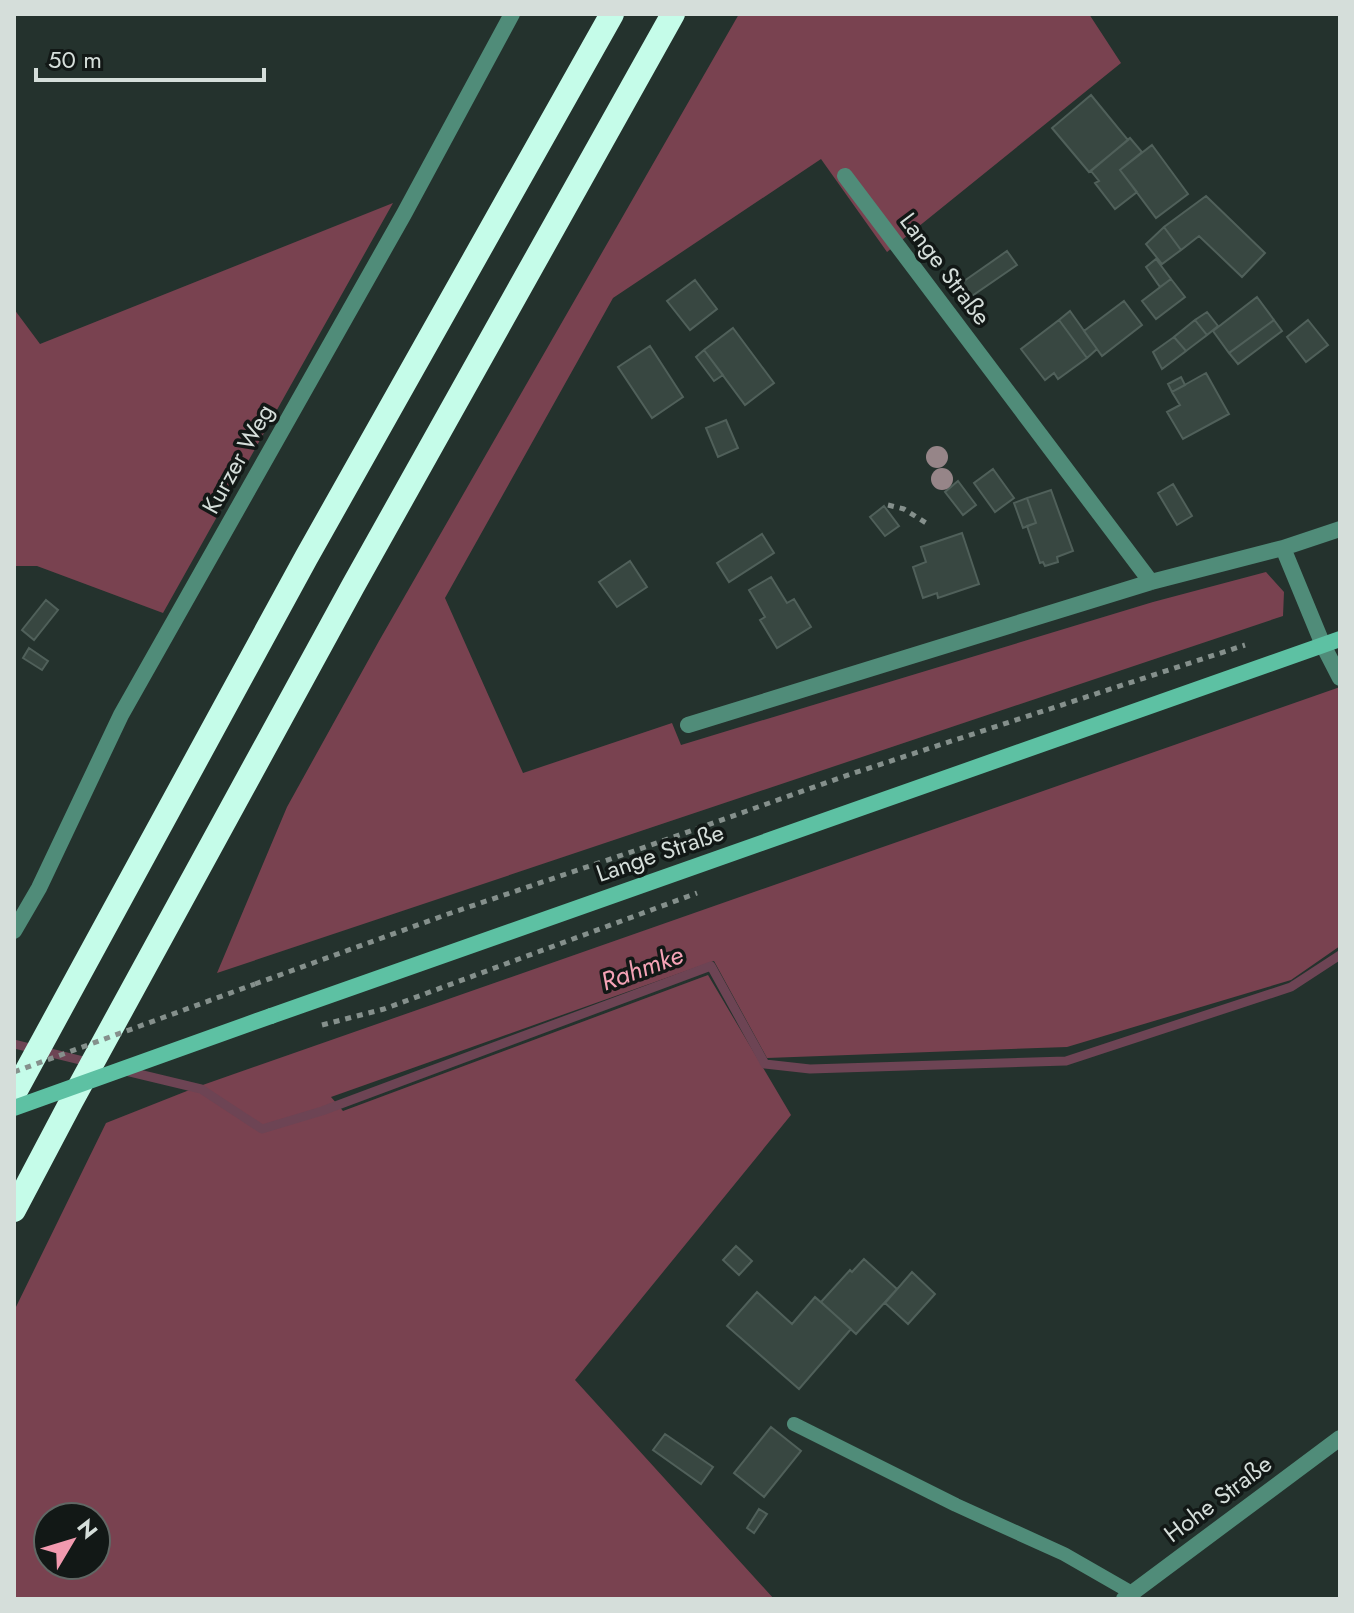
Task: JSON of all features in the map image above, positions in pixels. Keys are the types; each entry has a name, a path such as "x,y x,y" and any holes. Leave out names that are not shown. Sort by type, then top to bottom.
{"highway":[{"path":"16,1083 49,1029 306,558 612,14"},
{"path":"14,1210 368,558 673,14"}],"street":[{"name":"Kurzer Weg","path":"14,931 39,888 121,715 404,214 512,14"},
{"name":"Lange Straße","path":"845,176 1151,582"},
{"path":"688,725 1151,582 1283,548 1340,529"},
{"path":"1283,548 1340,678"},
{"name":"Lange Straße","path":"14,1108 1340,639"},
{"name":"Hohe Straße","path":"1128,1596 1340,1438"}],"lane":[{"path":"794,1424 956,1505 1064,1554 1128,1596"}],"path":[{"path":"888,505 904,509 926,523"},
{"path":"16,1083 255,984 433,919 865,769 1256,641"}],"shaded area":[{"path":"739,14 1089,14 1121,63 887,252 821,159 613,298 445,598 523,773 672,723 681,745 1153,602 1266,572 1284,592 1283,616 217,973 287,807"},
{"path":"393,203 163,613 37,566 14,566 14,309 40,344"},
{"path":"1340,687 1340,946 1291,980 1067,1047 767,1058 714,961 331,1097 343,1111 708,975 791,1115 575,1380 774,1599 14,1599 14,1311 106,1123 197,1087"}],"building":[{"path":"1091,95 1128,140 1089,172 1052,128"},
{"path":"1130,138 1142,152 1120,170 1137,192 1115,209 1095,183 1099,181 1091,171"},
{"path":"1152,145 1188,194 1156,218 1120,170"},
{"path":"1206,196 1265,253 1242,277 1199,236 1181,250 1164,227"},
{"path":"1164,227 1181,250 1162,264 1146,244"},
{"path":"1007,251 1017,265 966,300 957,286"},
{"path":"1156,259 1171,279 1160,287 1146,267"},
{"path":"1171,279 1185,297 1156,319 1142,301"},
{"path":"695,280 717,309 690,330 667,301"},
{"path":"1257,297 1274,320 1229,353 1213,331"},
{"path":"1124,301 1142,325 1102,356 1084,331"},
{"path":"1070,311 1097,349 1087,358 1059,320"},
{"path":"1207,312 1218,326 1207,335 1195,320"},
{"path":"1059,320 1087,358 1058,379 1054,373 1045,380 1021,349"},
{"path":"1195,320 1207,335 1186,351 1174,337"},
{"path":"1274,320 1282,331 1238,364 1229,353"},
{"path":"1308,320 1328,345 1306,362 1287,337"},
{"path":"733,328 774,383 745,405 704,350"},
{"path":"1174,337 1186,351 1162,369 1153,352"},
{"path":"650,346 683,397 652,418 618,367"},
{"path":"704,350 723,375 714,381 696,357"},
{"path":"1206,373 1229,414 1183,439 1167,412 1180,405 1172,392"},
{"path":"1181,377 1185,385 1172,392 1168,384"},
{"path":"726,420 738,448 718,457 706,428"},
{"path":"993,469 1014,498 995,512 974,483"},
{"path":"958,481 976,505 963,515 945,492"},
{"path":"1173,484 1192,516 1177,525 1158,493"},
{"path":"1051,490 1073,551 1057,557 1058,562 1045,566 1043,562 1040,563 1027,526 1036,523 1027,498"},
{"path":"1027,498 1036,523 1023,528 1014,503"},
{"path":"884,506 899,526 885,536 870,517"},
{"path":"962,533 979,584 938,598 937,593 923,598 913,567 926,562 921,547"},
{"path":"762,534 774,553 729,582 717,563"},
{"path":"630,561 647,587 617,607 599,582"},
{"path":"771,577 787,603 794,599 811,627 777,648 760,620 765,617 749,590"},
{"path":"46,600 58,610 34,640 22,630"},
{"path":"29,648 48,661 42,670 23,658"},
{"path":"736,1246 752,1261 739,1275 723,1260"},
{"path":"864,1259 897,1289 856,1334 821,1302"},
{"path":"912,1272 935,1294 908,1324 885,1303"},
{"path":"757,1292 792,1324 815,1297 851,1329 799,1389 727,1326"},
{"path":"771,1427 801,1451 764,1497 734,1473"},
{"path":"665,1434 713,1467 701,1484 653,1450"},
{"path":"759,1509 767,1514 754,1533 747,1528"}],"waterway":[{"name":"Rahmke","path":"126,1071 201,1089 262,1129 322,1111 711,966 765,1064 810,1069 1066,1061 1291,987 1340,955"},
{"name":"Rahmke","path":"14,1044 92,1063"}]}
